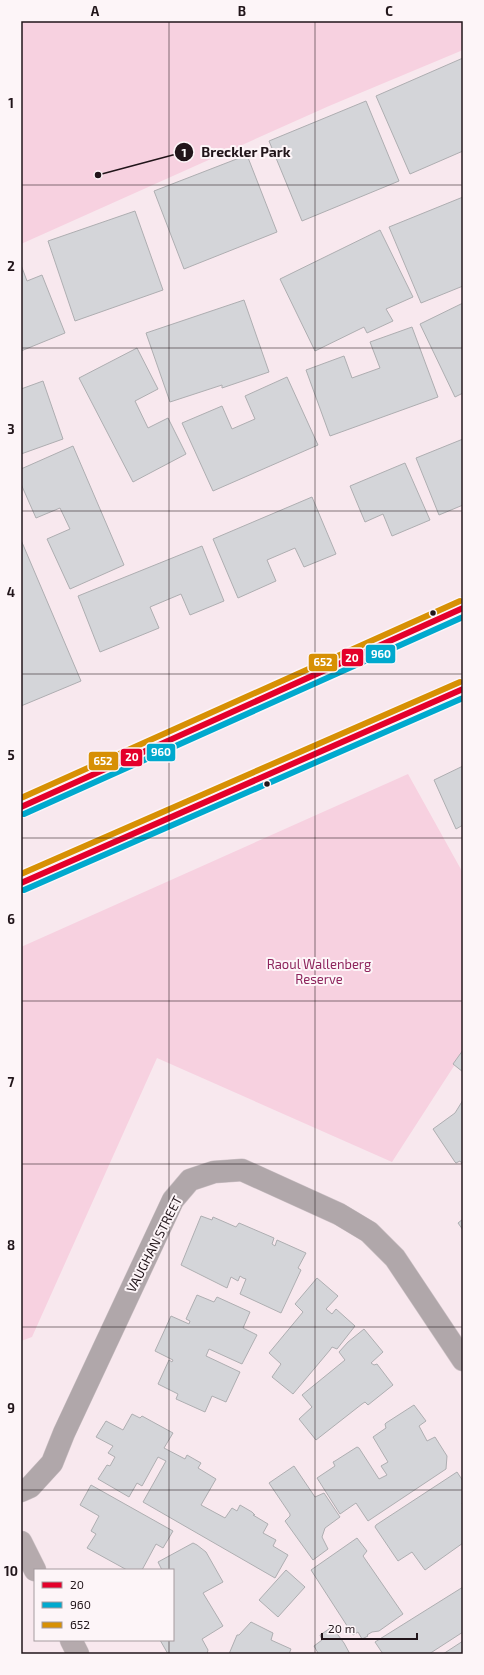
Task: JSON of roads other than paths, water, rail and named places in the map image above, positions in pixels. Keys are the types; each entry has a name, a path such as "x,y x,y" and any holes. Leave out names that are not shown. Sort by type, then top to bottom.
{"main road":[{"path":"21,807 463,608"},
{"path":"21,883 463,689"},
{"path":"21,1542 34,1569"},
{"path":"71,1641 78,1654"}],"street":[{"name":"VAUGHAN STREET","path":"21,1491 30,1487 52,1463 64,1433 174,1200 190,1180 214,1172 242,1170 339,1214 369,1232 395,1258 463,1360"}],"place":[{"name":"Breckler Park","path":"98,175"}],"park label":[{"name":"Raoul Wallenberg Reserve","path":"319,972"}]}
